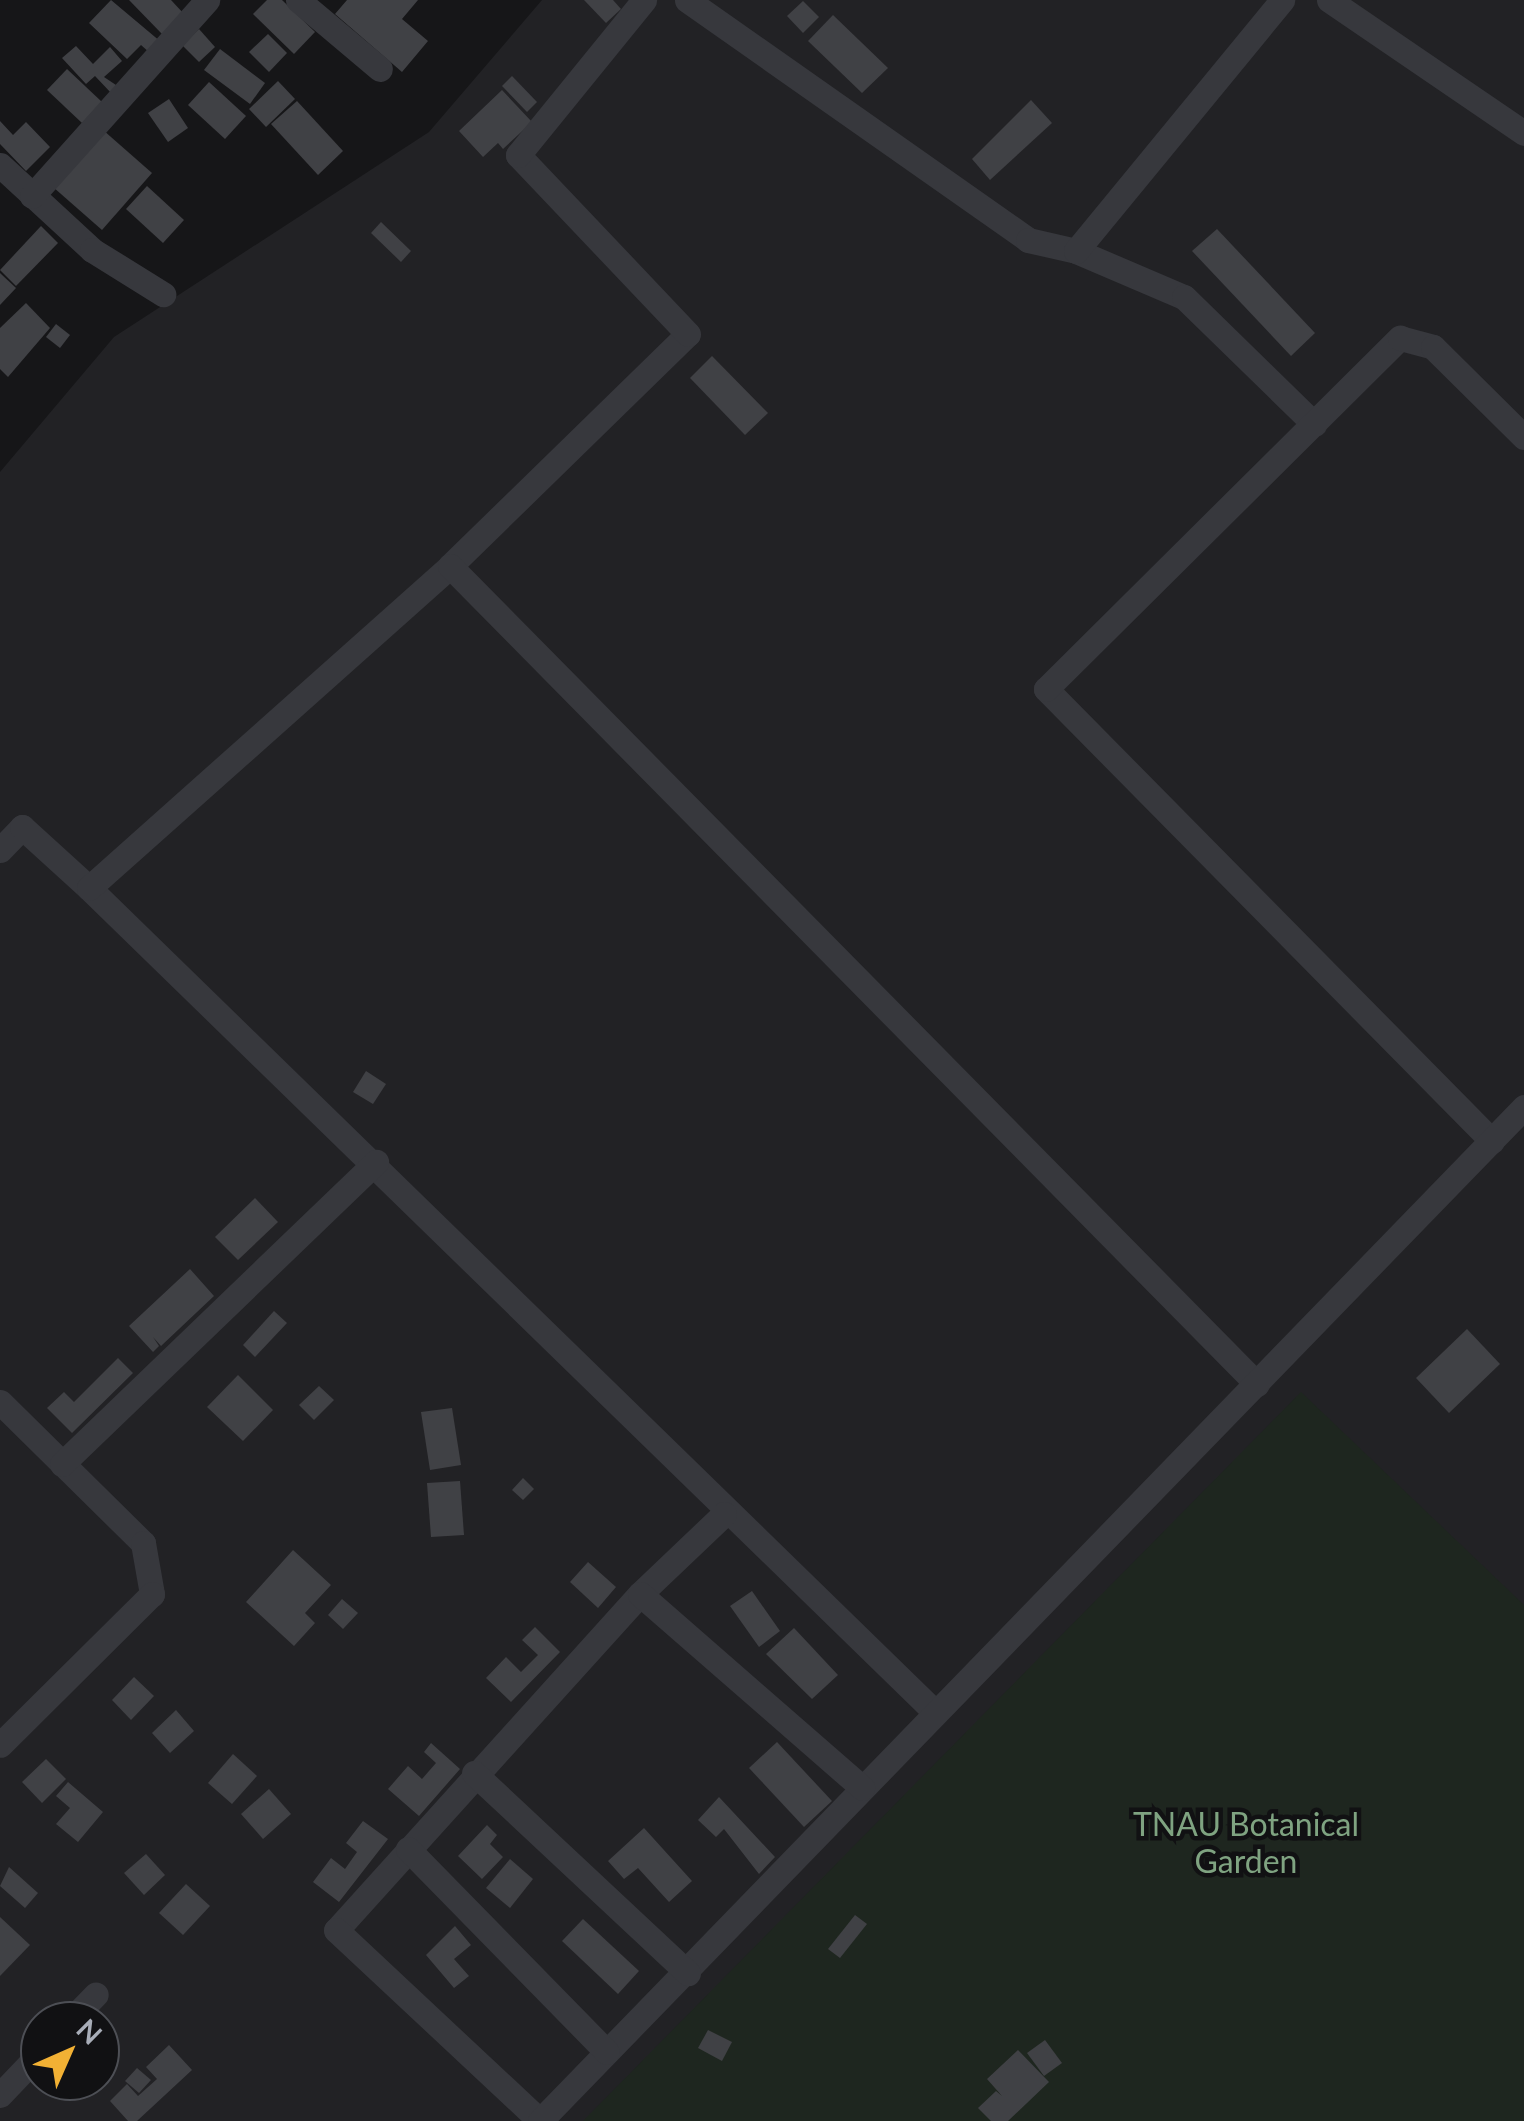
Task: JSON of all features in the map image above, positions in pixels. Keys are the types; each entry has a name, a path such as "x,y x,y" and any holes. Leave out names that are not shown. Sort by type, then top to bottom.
{"street":[{"path":"32,196 208,0"},
{"path":"298,0 380,68"},
{"path":"89,888 450,566 688,334 518,155 644,0"},
{"path":"687,0 1028,240 1076,251 1184,296 1314,424"},
{"path":"1076,251 1282,0"},
{"path":"1329,0 1524,133"},
{"path":"0,165 92,250 163,294"},
{"path":"1492,1141 1046,689 1406,338 1434,347 1524,437"},
{"path":"450,566 1257,1384"},
{"path":"0,850 22,827 89,888 376,1162 724,1514 935,1712"},
{"path":"724,1514 640,1594 474,1773 336,1930 540,2121 688,1973 935,1712 1524,1107"},
{"path":"62,1464 376,1162"},
{"path":"0,1402 143,1543 152,1594 0,1745"},
{"path":"640,1594 862,1788"},
{"path":"474,1773 688,1973"},
{"path":"408,1849 607,2052"},
{"path":"89,2001 96,1994"},
{"path":"0,2096 20,2074"}],"shaded area":[{"path":"542,0 1524,0 1524,2121 0,2121 0,472 114,337 429,132"}],"green space":[{"name":"TNAU Botanical Garden","path":"1301,1392 1524,1605 1524,2121 583,2121"}],"building":[{"path":"111,0 161,42 150,53 141,45 127,59 89,23"},
{"path":"129,0 171,0 184,14 162,34"},
{"path":"267,0 282,0 315,32 294,54 253,14"},
{"path":"347,0 418,0 402,19 428,41 402,72 335,14"},
{"path":"584,0 613,0 621,9 606,23"},
{"path":"803,1 819,17 803,33 787,16"},
{"path":"833,15 888,68 862,93 808,41"},
{"path":"199,29 215,47 199,62 182,45"},
{"path":"268,34 287,53 269,72 249,52"},
{"path":"76,46 93,64 110,47 122,61 104,77 119,87 112,94 95,76 86,84 62,58"},
{"path":"220,49 265,83 250,104 204,70"},
{"path":"67,69 102,102 82,123 47,90"},
{"path":"512,76 537,102 527,112 502,86"},
{"path":"278,81 295,99 266,127 249,109"},
{"path":"209,82 246,116 225,139 188,105"},
{"path":"502,90 532,122 503,149 498,143 483,157 459,131"},
{"path":"169,99 188,128 168,142 148,113"},
{"path":"1031,100 1052,123 990,180 972,159"},
{"path":"297,101 343,151 318,175 271,124"},
{"path":"0,121 13,135 26,122 50,147 26,171 0,144"},
{"path":"103,130 152,173 102,230 53,187"},
{"path":"147,186 184,220 163,243 126,209"},
{"path":"381,222 411,251 401,262 371,233"},
{"path":"41,226 58,243 16,286 0,270"},
{"path":"1217,229 1315,333 1291,356 1192,251"},
{"path":"0,273 16,288 0,305"},
{"path":"26,303 50,328 8,377 0,369 0,328"},
{"path":"56,324 70,335 60,348 46,337"},
{"path":"712,356 768,413 745,435 690,378"},
{"path":"366,1071 386,1084 373,1104 353,1092"},
{"path":"255,1198 278,1222 238,1260 215,1237"},
{"path":"190,1269 214,1296 161,1346 153,1337 159,1346 153,1352 129,1326"},
{"path":"274,1311 287,1323 255,1357 243,1345"},
{"path":"1467,1329 1500,1364 1449,1413 1416,1378"},
{"path":"118,1358 133,1373 72,1433 47,1408 64,1392 74,1402"},
{"path":"238,1375 273,1410 243,1441 207,1407"},
{"path":"319,1386 334,1400 314,1420 299,1405"},
{"path":"452,1408 461,1465 430,1470 421,1412"},
{"path":"523,1478 534,1489 523,1500 512,1490"},
{"path":"460,1481 464,1535 431,1537 427,1483"},
{"path":"293,1550 331,1585 305,1613 315,1623 294,1646 246,1602"},
{"path":"588,1562 616,1587 598,1608 570,1582"},
{"path":"752,1591 780,1631 759,1647 730,1606"},
{"path":"342,1599 358,1613 343,1629 328,1615"},
{"path":"535,1627 560,1652 511,1702 486,1678 506,1657 521,1672 538,1655 522,1640"},
{"path":"794,1628 838,1675 812,1699 766,1654"},
{"path":"134,1677 154,1696 131,1720 112,1700"},
{"path":"176,1710 194,1731 170,1753 152,1733"},
{"path":"777,1742 832,1801 804,1827 749,1768"},
{"path":"431,1743 460,1769 419,1816 388,1789 408,1766 422,1779 436,1763 424,1752"},
{"path":"233,1754 257,1776 232,1804 208,1783"},
{"path":"46,1759 66,1779 42,1803 22,1782"},
{"path":"68,1782 103,1812 78,1842 56,1824 70,1808 56,1796"},
{"path":"269,1789 291,1814 263,1839 241,1814"},
{"path":"719,1797 775,1857 759,1874 724,1829 716,1837 698,1820"},
{"path":"363,1821 388,1839 339,1902 313,1882 331,1858 345,1869 357,1852 346,1843"},
{"path":"487,1825 497,1835 490,1844 503,1857 482,1879 458,1856"},
{"path":"644,1828 692,1881 669,1902 638,1868 624,1879 608,1861"},
{"path":"146,1854 165,1875 144,1895 124,1873"},
{"path":"510,1859 533,1879 510,1908 486,1888"},
{"path":"9,1867 38,1893 25,1908 0,1886"},
{"path":"186,1884 210,1906 183,1935 159,1913"},
{"path":"855,1915 867,1924 840,1958 828,1949"},
{"path":"0,1917 30,1945 0,1976"},
{"path":"583,1919 639,1971 618,1994 562,1941"},
{"path":"455,1926 471,1945 454,1959 469,1976 454,1988 426,1955"},
{"path":"708,2030 732,2042 722,2061 698,2048"},
{"path":"1045,2040 1062,2063 1044,2076 1027,2053"},
{"path":"169,2045 192,2070 137,2121 128,2121 110,2101 120,2101 120,2091 127,2084 138,2096 157,2079 146,2067"},
{"path":"1018,2050 1049,2082 1008,2121 991,2121 978,2108 996,2091 1002,2096 987,2079"},
{"path":"137,2068 151,2080 139,2093 125,2081"}]}
